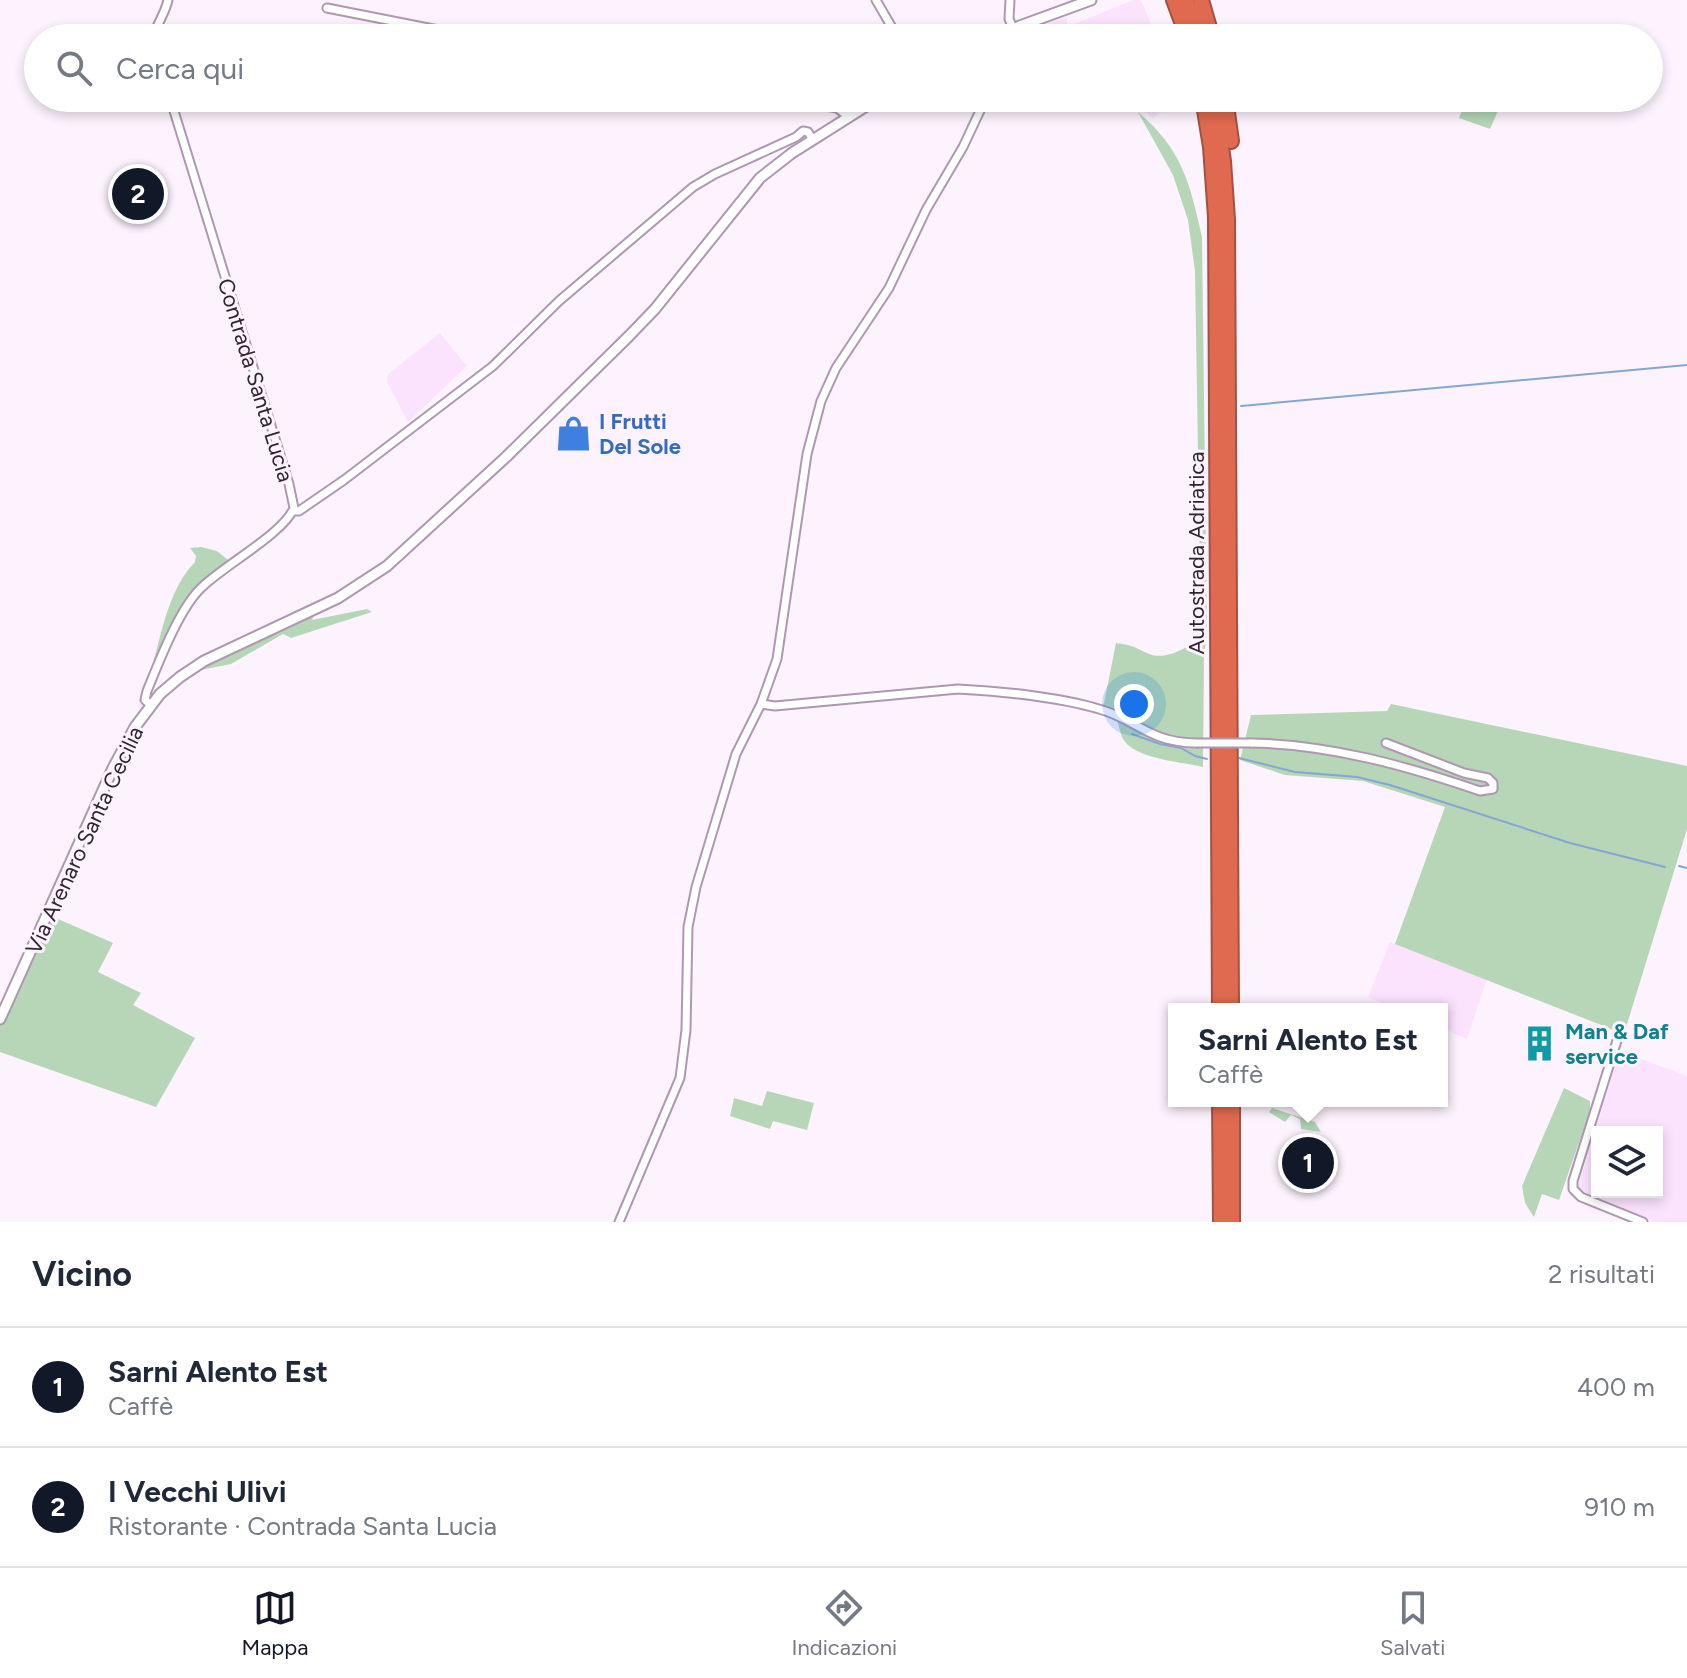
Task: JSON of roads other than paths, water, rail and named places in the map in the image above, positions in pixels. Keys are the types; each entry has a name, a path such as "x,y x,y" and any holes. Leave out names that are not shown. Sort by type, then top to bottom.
{"highway":[{"path":"1174,0 1183,24"},
{"path":"1186,0 1194,24"},
{"path":"1201,0 1208,24"},
{"name":"Autostrada Adriatica","path":"1205,112 1216,217 1220,1003"},
{"name":"Autostrada Adriatica","path":"1216,112 1226,188 1231,1003"},
{"path":"1227,112 1235,190 1234,305 1228,316"},
{"path":"1220,1107 1221,1222"},
{"path":"1232,1107 1232,1222"}],"street":[{"path":"159,24 168,0"},
{"path":"876,0 890,24"},
{"path":"1009,24 1010,0"},
{"path":"1029,24 1091,0"},
{"path":"327,8 408,24"},
{"name":"Contrada Santa Lucia","path":"151,705 145,700 147,691 193,597 229,564 284,523 293,511 289,484 174,112"},
{"path":"842,112 849,117"},
{"name":"Via Arenaro Santa Cecilia","path":"0,1019 113,768 151,705 193,668 338,598 387,566 506,457 655,309 760,178 857,112"},
{"path":"619,1222 680,1078 686,1014 688,927 696,887 736,754 761,704 777,659 807,454 821,401 836,368 889,288 926,210 979,112"},
{"path":"293,511 299,511 344,480 493,366 571,290 693,187 803,131 808,132 813,140"},
{"path":"761,704 775,706 948,689 985,690 1097,708 1150,735 1196,743 1310,747 1386,763 1480,791 1493,789 1493,783 1488,778 1464,773 1386,743"},
{"path":"1620,1031 1573,1189 1581,1197 1643,1222"}],"waterway":[{"path":"1241,406 1687,365"},
{"path":"1132,734 1207,759"},
{"path":"1239,758 1295,772 1357,777 1390,785 1570,843 1665,867"},
{"path":"1679,866 1687,868"}],"place":[{"name":"I Vecchi Ulivi","path":"138,194"},
{"name":"I Frutti Del Sole","path":"573,434"},
{"name":"Man & Daf service","path":"1539,1044"},
{"name":"Sarni Alento Est","path":"1308,1163"}]}
